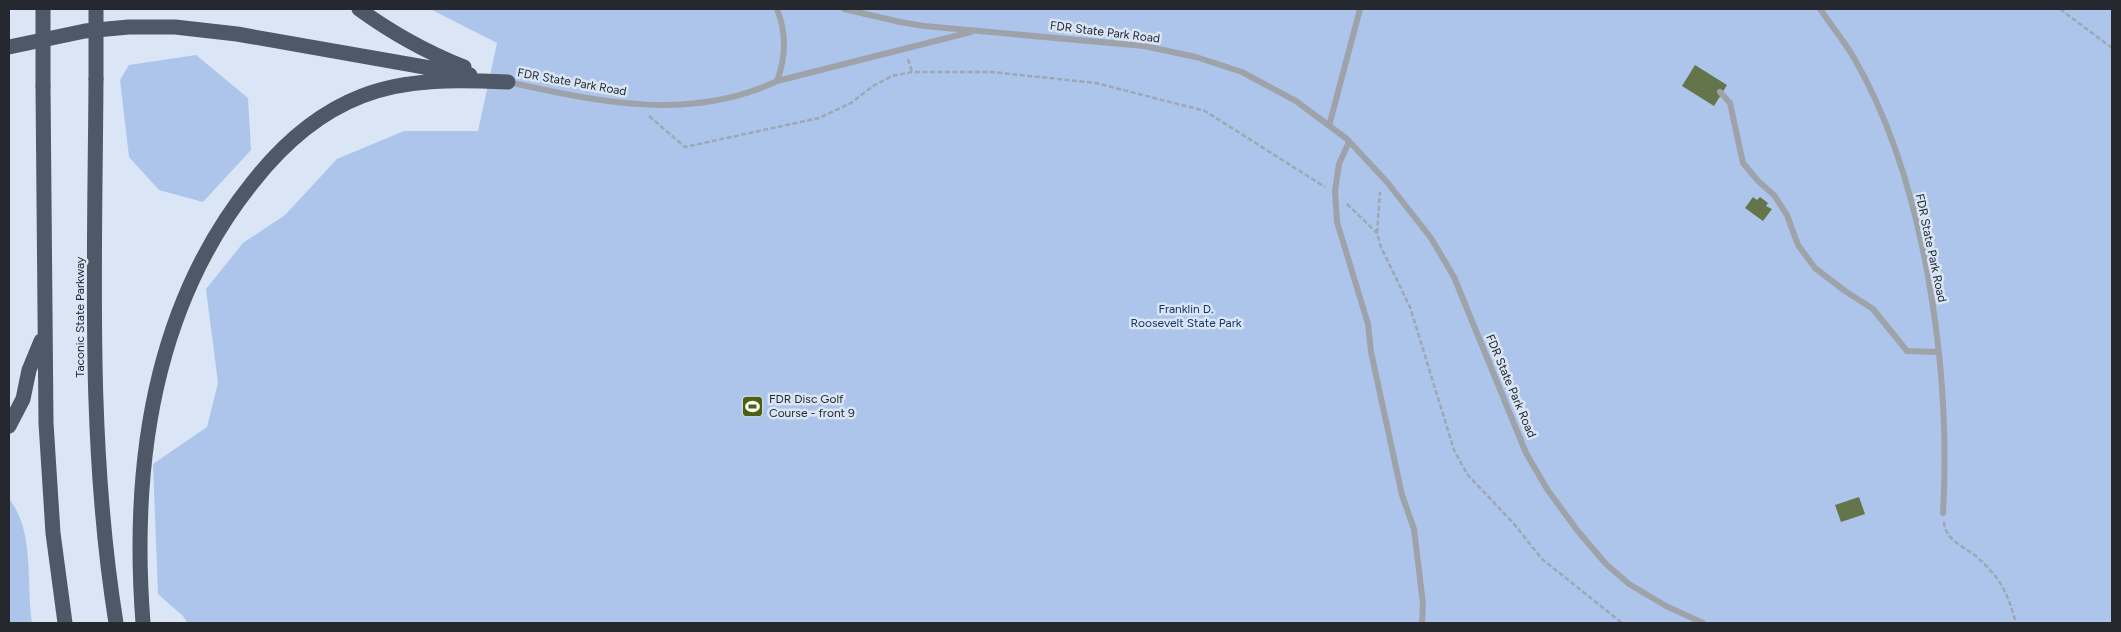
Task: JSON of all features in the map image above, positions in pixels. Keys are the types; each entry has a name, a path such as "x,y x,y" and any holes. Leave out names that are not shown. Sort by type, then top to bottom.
{"highway":[{"path":"43,9 44,366 53,533 65,623"},
{"name":"Taconic State Parkway","path":"96,9 96,420 103,528 116,623"},
{"path":"359,9 399,36 423,49 446,60 508,82"},
{"path":"9,47 36,40 92,31 129,28 182,28 258,37 508,82"},
{"path":"143,623 140,570 142,507 147,438 157,380 169,336 181,303 203,255 228,215 277,154 309,125 343,104 380,90 405,84 467,81 508,82"},
{"path":"9,426 23,399 29,370 45,330"}],"lane":[{"path":"777,9 784,35 785,50 784,62 777,82"},
{"name":"FDR State Park Road","path":"844,9 900,22 1144,46 1196,57 1242,72 1296,101 1349,142 1381,176 1431,238 1454,277 1526,453 1547,489 1577,530 1606,564 1629,584 1666,606 1703,623"},
{"path":"1330,126 1360,9"},
{"name":"FDR State Park Road","path":"1820,9 1854,58 1870,90 1894,147 1916,221 1930,293 1938,352 1944,417 1946,471 1943,513"},
{"name":"FDR State Park Road","path":"508,82 584,98 636,105 680,105 708,102 760,90 777,82 979,30"},
{"path":"1720,92 1730,103 1743,163 1758,181 1774,195 1787,215 1798,245 1815,268 1873,309 1907,351 1938,352"},
{"path":"1349,142 1339,164 1335,193 1337,222 1368,324 1371,352 1402,496 1414,529 1423,604 1422,623"}],"path":[{"path":"2060,9 2112,48"},
{"path":"905,48 912,72"},
{"path":"636,105 685,147 819,118 851,103 873,86 892,76 912,72 992,72 1096,83 1205,111 1335,193 1377,233"},
{"path":"1381,176 1377,233 1381,247 1410,307 1454,450 1467,474 1514,524 1542,559 1622,623"},
{"path":"1943,513 1944,528 1954,541 1980,559 1996,578 2010,600 2016,623"}],"green space":[{"name":"Franklin D. Roosevelt State Park","path":"430,9 2112,9 2112,623 187,623 183,616 158,594 153,464 207,427 218,383 206,289 243,243 285,215 337,159 404,131 478,131 497,43"},
{"path":"196,55 248,98 251,150 203,202 159,190 129,157 120,80 129,65"},
{"path":"9,499 23,526 26,542 32,623 9,623"}],"building":[{"path":"1695,65 1727,85 1714,106 1682,86"},
{"path":"1753,197 1757,200 1760,197 1768,203 1766,206 1772,209 1763,221 1745,208"},
{"path":"1859,497 1865,514 1841,522 1835,505"}],"place":[{"name":"FDR Disc Golf Course - front 9","path":"753,406"}]}
